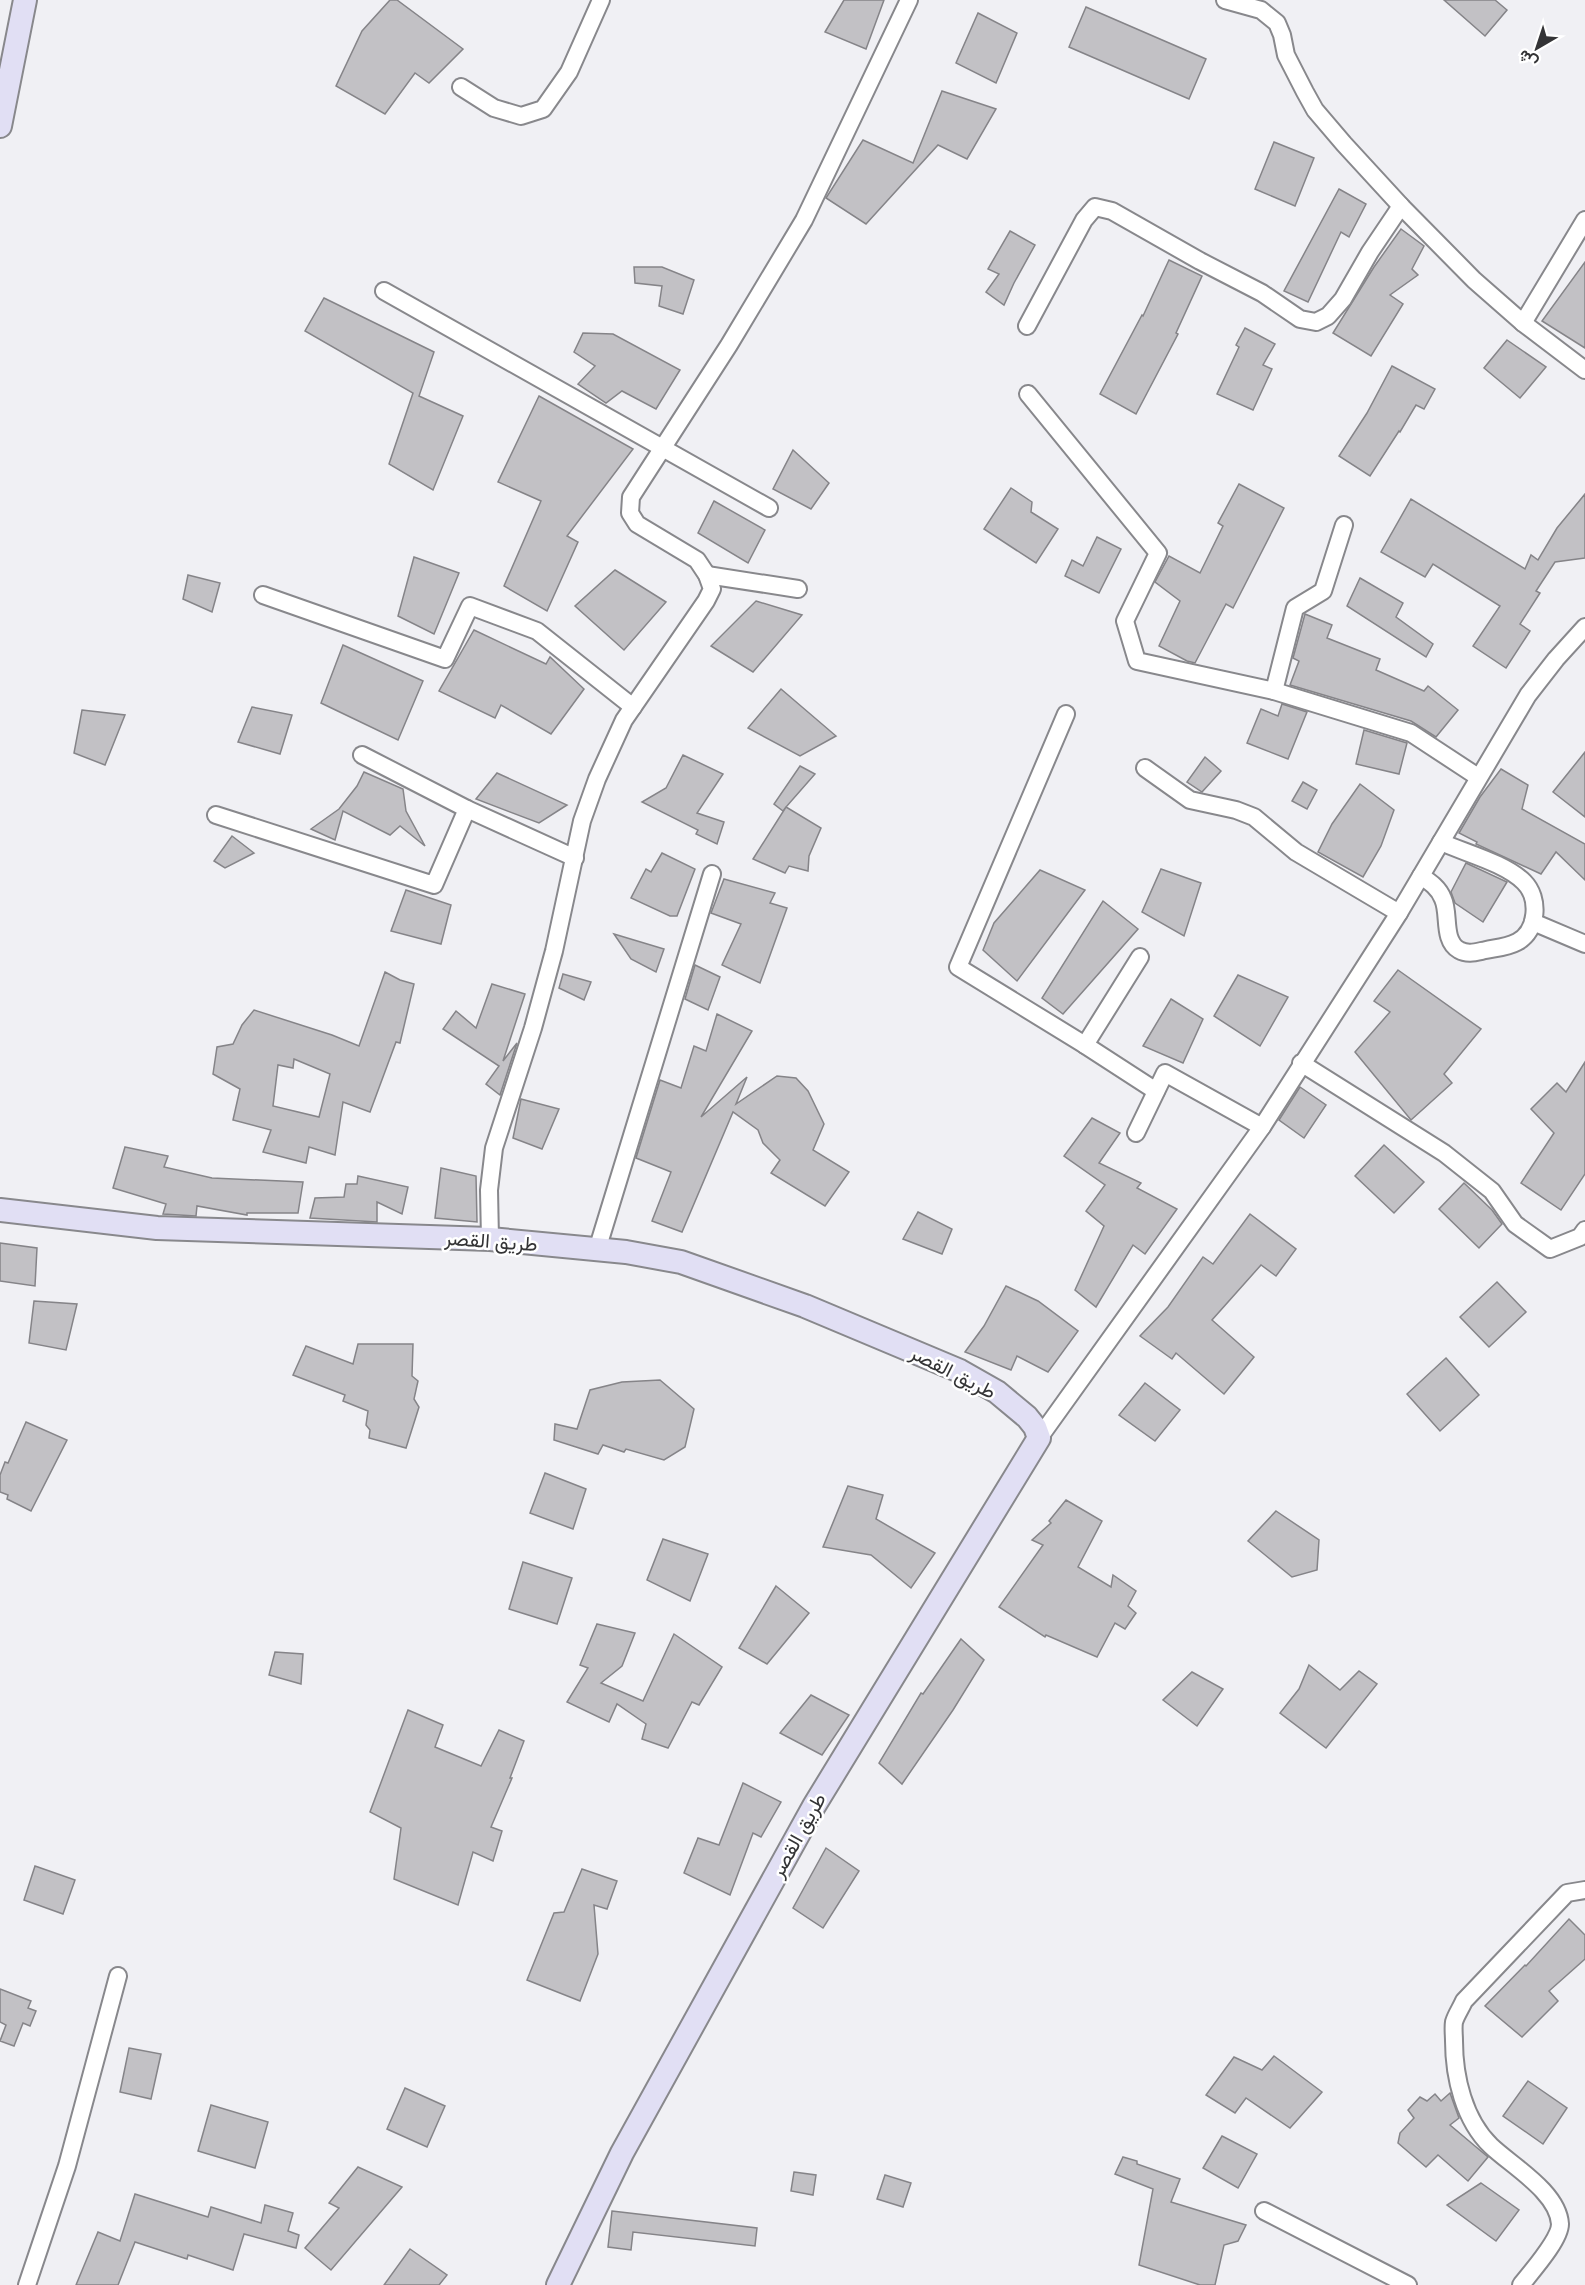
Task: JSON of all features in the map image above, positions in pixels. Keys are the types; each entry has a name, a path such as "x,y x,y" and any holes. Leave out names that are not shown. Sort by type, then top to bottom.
{"street":[{"path":"0,126 25,0"},
{"path":"461,87 494,108 521,116 543,109 569,72 601,0"},
{"path":"490,1239 489,1190 494,1148 533,1028 554,951 582,821 597,778 624,720 712,589 707,574 697,560 637,524 630,513 631,497 729,345 804,220 909,0"},
{"path":"1225,0 1261,10 1277,23 1286,55 1316,110 1401,206 1474,280 1523,323 1585,370"},
{"path":"1027,326 1084,220 1095,207 1112,211 1262,293 1300,319 1316,322 1328,316 1343,299 1370,252 1401,206"},
{"path":"1523,323 1585,220"},
{"path":"384,291 769,508"},
{"path":"1028,394 1158,553 1125,621 1137,661 1274,691 1411,733 1478,777"},
{"path":"1274,691 1295,608 1323,591 1344,525"},
{"path":"707,574 798,589"},
{"path":"263,595 445,659 470,606 537,631 633,707"},
{"path":"1039,1438 1262,1127 1399,913 1528,695 1585,627"},
{"path":"1066,714 958,967 1156,1091"},
{"path":"362,755 467,809 575,858"},
{"path":"1145,768 1190,800 1236,810 1254,817 1296,852 1399,913"},
{"path":"216,815 434,885 467,809"},
{"path":"1421,876 1439,891 1443,899 1450,940 1460,951 1471,953 1510,945 1524,937 1533,922 1532,894 1523,881 1505,869 1441,842"},
{"path":"597,1250 712,874"},
{"path":"1533,922 1585,944"},
{"path":"1085,1046 1140,957"},
{"path":"1301,1063 1444,1153 1492,1191 1515,1224 1543,1245 1550,1249 1580,1237 1585,1230"},
{"path":"1137,1133 1165,1073 1262,1127"},
{"name":"طريق القصر","path":"0,1210 157,1228 490,1239 597,1250 681,1262 805,1306 960,1371 997,1392 1027,1417 1035,1427 1039,1438 814,1806 622,2153 558,2285"},
{"path":"1521,2285 1546,2254 1560,2225 1558,2216 1555,2206 1537,2185 1490,2145 1472,2122 1461,2093 1456,2066 1454,2023 1464,2001 1567,1893 1585,1890"},
{"path":"27,2285 67,2166 118,1976"},
{"path":"1264,2211 1408,2285"}],"building":[{"path":"390,0 397,0 463,49 429,83 415,73 385,114 336,86 362,31"},
{"path":"844,0 884,0 866,49 825,32"},
{"path":"1444,0 1495,0 1507,10 1485,36"},
{"path":"1086,7 1206,59 1189,99 1069,47"},
{"path":"978,13 1017,33 996,83 956,63"},
{"path":"942,91 996,109 967,159 938,145 866,224 826,198 863,140 913,163"},
{"path":"1274,142 1314,158 1295,206 1255,189"},
{"path":"1339,189 1366,204 1349,237 1341,232 1308,302 1284,291"},
{"path":"1401,229 1424,246 1412,269 1418,275 1390,295 1403,304 1371,356 1333,333 1374,267"},
{"path":"1010,231 1035,245 1004,305 986,292 999,274 988,269"},
{"path":"1169,260 1202,276 1176,333 1178,334 1136,414 1100,394 1143,316"},
{"path":"1585,262 1585,348 1542,321"},
{"path":"634,267 662,267 694,280 683,314 659,306 662,286 635,283"},
{"path":"324,298 434,352 419,396 463,416 433,490 389,464 413,393 305,331"},
{"path":"1245,328 1275,344 1263,365 1272,369 1253,410 1217,394 1239,347 1236,345"},
{"path":"583,333 613,334 680,370 656,409 622,391 606,403 578,384 595,366 574,352"},
{"path":"1507,340 1546,367 1520,398 1484,368"},
{"path":"1392,366 1435,389 1424,409 1416,405 1370,476 1339,456 1367,413"},
{"path":"539,396 633,449 567,536 578,542 547,611 504,586 541,501 498,482"},
{"path":"793,450 829,483 811,509 773,489"},
{"path":"1239,484 1284,508 1233,608 1226,604 1195,663 1187,661 1159,646 1180,601 1155,582 1169,556 1200,573 1223,526 1218,523"},
{"path":"1011,488 1032,502 1031,512 1058,529 1036,563 984,529"},
{"path":"1585,494 1585,558 1555,562 1536,591 1540,593 1520,624 1530,631 1506,668 1473,646 1500,606 1433,564 1425,577 1381,552 1411,499 1525,569 1531,555 1538,560 1557,528"},
{"path":"714,501 765,530 748,563 698,533"},
{"path":"1097,537 1121,549 1099,593 1065,576 1072,560 1083,566"},
{"path":"414,557 459,573 434,634 398,616"},
{"path":"615,570 666,602 624,650 575,606"},
{"path":"188,575 220,583 212,612 183,599"},
{"path":"1360,578 1403,603 1396,617 1433,644 1426,657 1347,606"},
{"path":"756,601 802,615 753,672 711,646"},
{"path":"1305,614 1332,625 1327,638 1380,659 1376,670 1424,691 1428,686 1458,710 1436,737 1411,721 1290,685 1299,661 1293,658"},
{"path":"474,630 546,664 550,657 584,689 551,734 501,705 495,718 439,691"},
{"path":"343,645 423,681 398,740 321,703"},
{"path":"781,689 836,736 800,756 748,728"},
{"path":"1282,704 1307,712 1288,759 1247,743 1261,709 1278,716"},
{"path":"252,707 292,715 280,754 238,742"},
{"path":"82,710 125,715 105,765 74,753"},
{"path":"1364,730 1407,743 1399,774 1356,764"},
{"path":"1585,752 1585,817 1553,792"},
{"path":"683,755 723,774 697,813 724,822 717,844 696,834 698,830 642,802 666,788"},
{"path":"1205,757 1221,771 1202,792 1187,782"},
{"path":"800,766 815,774 783,811 774,804"},
{"path":"1501,769 1528,785 1522,809 1585,844 1585,880 1556,852 1541,874 1476,844 1477,842 1459,833 1480,797"},
{"path":"364,772 403,789 406,811 425,846 400,826 390,835 343,811 335,840 311,829 339,809 357,786"},
{"path":"497,773 567,805 539,823 476,799"},
{"path":"1303,782 1317,790 1307,809 1292,801"},
{"path":"1360,784 1394,810 1381,846 1363,877 1318,852 1332,824"},
{"path":"786,807 821,828 809,856 808,871 789,866 785,873 753,859"},
{"path":"232,836 254,853 225,868 214,861"},
{"path":"662,853 695,869 677,916 670,916 631,898 646,869 651,872"},
{"path":"1466,863 1507,882 1483,922 1455,903 1451,892"},
{"path":"1161,869 1201,883 1184,936 1142,912"},
{"path":"1040,870 1085,890 1017,981 983,950 994,923"},
{"path":"724,879 775,893 770,903 787,908 760,983 722,965 741,924 711,913"},
{"path":"406,890 451,905 441,944 391,931"},
{"path":"1103,901 1138,929 1063,1014 1042,998"},
{"path":"614,934 664,949 656,972 631,959"},
{"path":"695,965 720,977 708,1010 685,999"},
{"path":"1398,970 1481,1029 1444,1074 1452,1083 1411,1120 1355,1052 1390,1012 1374,1001"},
{"path":"385,972 414,984 400,1043 396,1042 370,1112 343,1102 335,1155 309,1147 306,1163 263,1152 271,1130 233,1120 240,1089 213,1074 217,1047 233,1044 242,1025 254,1010 359,1046","holes":["294,1059 330,1074 319,1117 273,1106 278,1065 293,1068"]},
{"path":"563,974 591,982 584,1000 559,988"},
{"path":"1238,975 1288,997 1260,1046 1214,1016"},
{"path":"492,984 525,994 503,1061 517,1043 500,1095 486,1084 499,1066 443,1029 456,1011 476,1028"},
{"path":"1171,999 1203,1019 1183,1063 1143,1046"},
{"path":"717,1014 752,1031 701,1117 747,1077 736,1104 777,1076 796,1078 808,1091 824,1124 813,1150 849,1172 825,1206 771,1173 780,1160 763,1143 758,1130 733,1112 682,1232 652,1221 671,1172 636,1158 660,1080 681,1088 694,1046 706,1051"},
{"path":"1585,1062 1585,1174 1561,1210 1521,1183 1554,1133 1531,1109 1557,1083 1566,1092"},
{"path":"1300,1087 1326,1105 1304,1138 1279,1120"},
{"path":"521,1099 559,1109 542,1149 513,1138"},
{"path":"1092,1118 1120,1133 1099,1163 1141,1183 1137,1188 1177,1209 1145,1254 1133,1245 1096,1307 1075,1290 1104,1226 1086,1211 1105,1185 1064,1156"},
{"path":"1384,1145 1424,1182 1394,1213 1355,1176"},
{"path":"125,1147 168,1156 164,1167 212,1178 303,1182 298,1213 247,1213 247,1215 197,1206 196,1216 163,1214 166,1204 113,1188"},
{"path":"441,1168 476,1176 477,1222 435,1218"},
{"path":"358,1176 408,1187 402,1214 377,1202 377,1222 310,1218 315,1198 344,1197 346,1184 357,1184"},
{"path":"1464,1183 1492,1210 1502,1224 1479,1248 1439,1209"},
{"path":"918,1212 952,1229 942,1254 903,1239"},
{"path":"1250,1214 1296,1249 1276,1276 1261,1265 1212,1320 1254,1357 1224,1394 1176,1353 1172,1359 1140,1336 1168,1307 1203,1257 1213,1264"},
{"path":"0,1243 37,1248 35,1286 0,1281"},
{"path":"1497,1282 1526,1312 1489,1347 1460,1317"},
{"path":"1006,1286 1038,1301 1078,1331 1048,1372 1017,1356 1011,1370 965,1352 984,1326"},
{"path":"34,1301 77,1304 66,1350 29,1343"},
{"path":"358,1344 413,1344 412,1376 418,1381 414,1399 419,1407 406,1448 369,1438 370,1430 366,1425 368,1411 343,1401 345,1395 293,1375 306,1346 353,1364"},
{"path":"1446,1358 1479,1395 1440,1431 1407,1394"},
{"path":"660,1380 694,1409 685,1447 664,1460 603,1445 598,1454 554,1440 555,1424 577,1429 590,1390 622,1382"},
{"path":"1145,1383 1180,1410 1155,1441 1119,1415"},
{"path":"26,1422 67,1440 31,1511 7,1499 8,1495 0,1492 0,1475 5,1462 8,1463"},
{"path":"545,1473 586,1489 573,1529 530,1513"},
{"path":"848,1486 883,1495 876,1519 935,1553 911,1588 871,1555 823,1547"},
{"path":"1066,1500 1102,1521 1078,1567 1111,1587 1113,1575 1136,1591 1128,1606 1136,1613 1125,1629 1115,1623 1097,1657 1046,1635 1045,1637 999,1607 1043,1545 1032,1540 1051,1523 1049,1521"},
{"path":"1276,1511 1319,1540 1317,1570 1292,1577 1248,1541"},
{"path":"663,1539 708,1554 690,1601 647,1580"},
{"path":"523,1562 572,1578 557,1624 509,1609"},
{"path":"776,1586 809,1613 767,1664 739,1648"},
{"path":"597,1624 635,1633 622,1666 601,1683 643,1701 674,1634 722,1667 699,1705 692,1702 668,1748 642,1739 646,1724 617,1704 609,1722 567,1702 588,1668 580,1665"},
{"path":"961,1639 984,1660 902,1784 879,1763 921,1693 923,1694"},
{"path":"275,1652 303,1654 301,1684 269,1675"},
{"path":"1309,1665 1340,1690 1359,1671 1377,1684 1326,1748 1280,1713 1299,1689"},
{"path":"1192,1672 1223,1689 1197,1726 1163,1700"},
{"path":"811,1695 849,1715 822,1755 780,1733"},
{"path":"408,1710 443,1725 435,1747 481,1766 499,1730 524,1741 510,1778 512,1778 491,1827 502,1831 493,1861 473,1852 458,1905 394,1879 401,1828 370,1812"},
{"path":"743,1783 781,1802 761,1837 753,1833 730,1895 684,1873 698,1838 719,1845"},
{"path":"826,1848 859,1871 823,1928 793,1908"},
{"path":"35,1866 75,1880 63,1914 24,1900"},
{"path":"582,1869 617,1881 607,1909 594,1905 598,1954 580,2001 527,1980 554,1913 564,1912"},
{"path":"1569,1919 1585,1935 1585,1959 1549,1991 1558,2001 1522,2037 1485,2006"},
{"path":"0,1989 31,2001 28,2008 36,2011 30,2026 23,2023 14,2046 0,2041 6,2025 0,2022"},
{"path":"129,2048 161,2054 151,2099 120,2092"},
{"path":"1274,2056 1322,2092 1290,2128 1246,2098 1235,2113 1206,2095 1234,2057 1262,2070"},
{"path":"1528,2081 1567,2108 1543,2144 1503,2116"},
{"path":"405,2088 445,2106 427,2147 387,2129"},
{"path":"1450,2093 1459,2118 1450,2125 1488,2157 1468,2181 1438,2155 1426,2167 1398,2143 1400,2133 1414,2118 1408,2110 1420,2097 1427,2101 1435,2094 1441,2101"},
{"path":"211,2105 268,2122 255,2168 198,2151"},
{"path":"1222,2136 1257,2154 1238,2188 1203,2168"},
{"path":"1123,2157 1180,2179 1171,2202 1246,2225 1238,2241 1224,2245 1215,2285 1200,2285 1139,2265 1153,2189 1115,2174"},
{"path":"358,2167 402,2187 331,2270 305,2248 339,2208 329,2203"},
{"path":"794,2172 816,2175 813,2195 791,2191"},
{"path":"885,2175 911,2183 903,2207 877,2199"},
{"path":"1481,2183 1519,2210 1496,2241 1447,2205"},
{"path":"135,2194 208,2217 211,2207 261,2223 265,2205 293,2213 288,2231 299,2235 296,2248 244,2234 233,2270 188,2255 187,2259 135,2242 118,2285 76,2285 98,2232 120,2241"},
{"path":"612,2211 757,2228 755,2246 633,2232 631,2250 608,2247"},
{"path":"410,2249 447,2275 439,2285 384,2285"}]}
